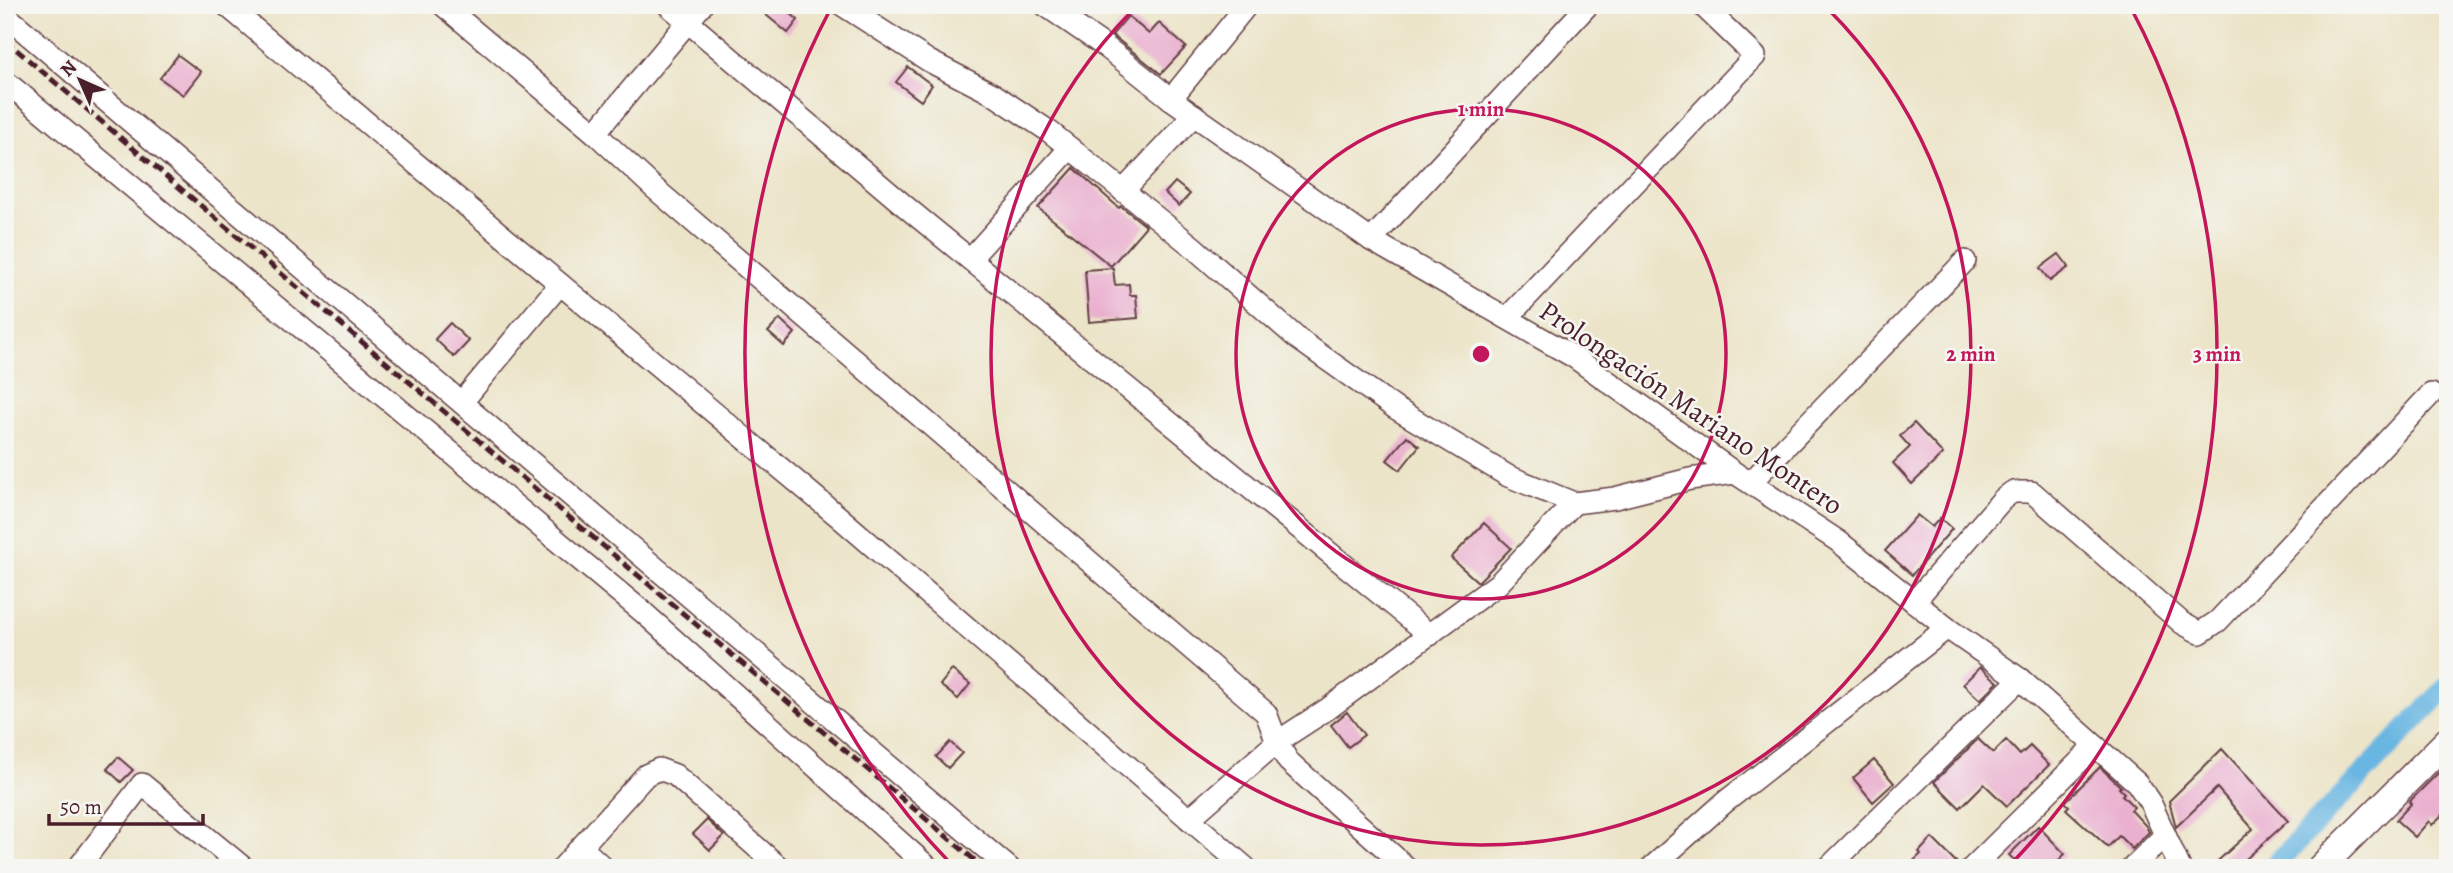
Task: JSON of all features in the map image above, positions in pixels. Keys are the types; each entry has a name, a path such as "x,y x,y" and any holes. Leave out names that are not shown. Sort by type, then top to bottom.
{"street":[{"path":"226,5 839,517 1246,868"},
{"path":"443,5 1266,713 1288,761 1407,868"},
{"path":"668,5 970,260 1430,635"},
{"path":"594,133 702,5"},
{"path":"842,5 929,61 992,94 1050,132 1192,246 1297,339 1395,408 1508,476 1574,503 1615,498 1690,479 1743,477 1965,261"},
{"name":"Prolongación Mariano Montero","path":"1045,5 1106,47 1171,99 1371,240 1574,357 1838,541 1947,628 2020,679 2137,783 2151,804 2180,868"},
{"path":"1171,99 1247,5"},
{"path":"1371,240 1588,5"},
{"path":"1507,318 1755,56 1702,5"},
{"path":"5,15 1009,868"},
{"path":"5,81 644,613 929,868"},
{"path":"1123,191 1194,115"},
{"path":"970,260 1070,148"},
{"path":"462,402 560,284"},
{"path":"1914,602 2002,500 2012,492 2032,492 2182,623 2200,633 2218,621 2431,394"},
{"path":"1188,819 1277,742 1329,708 1499,583 1574,503"},
{"path":"1651,868 1725,802 1947,628"},
{"path":"1828,868 2020,679"},
{"path":"2319,868 2448,740"},
{"path":"1972,868 2095,746"},
{"path":"562,868 646,775 659,769 675,775 780,868"},
{"path":"78,868 142,784 244,868"},
{"path":"2132,868 2165,835"},
{"path":"581,847 604,868"}],"building":[{"path":"754,5 781,5 798,20 788,33"},
{"path":"1128,16 1149,34 1159,23 1186,47 1161,74 1112,35"},
{"path":"178,55 201,72 183,95 160,78"},
{"path":"908,67 932,85 921,101 896,82"},
{"path":"1074,168 1119,208 1121,206 1146,226 1111,266 1038,208"},
{"path":"1175,182 1190,194 1179,206 1165,193"},
{"path":"2059,254 2069,267 2050,281 2040,268"},
{"path":"1113,268 1115,285 1129,284 1130,295 1136,295 1138,318 1089,322 1085,270"},
{"path":"780,319 795,333 784,346 768,332"},
{"path":"450,323 469,341 454,357 435,339"},
{"path":"1914,423 1943,454 1912,484 1893,463 1910,447 1900,436"},
{"path":"1407,436 1419,446 1400,470 1387,460"},
{"path":"1917,515 1932,527 1940,518 1952,529 1912,575 1885,551"},
{"path":"1484,523 1511,548 1478,582 1451,558"},
{"path":"1980,667 1998,682 1980,700 1963,684"},
{"path":"952,670 970,684 958,699 940,685"},
{"path":"1347,712 1364,735 1348,747 1331,725"},
{"path":"1978,739 1993,753 2006,740 2020,755 2030,746 2049,765 2007,806 1984,784 1960,808 1934,782"},
{"path":"950,742 962,753 948,768 936,757"},
{"path":"2222,749 2288,821 2236,868 2210,868 2253,829 2217,788 2176,827 2169,801"},
{"path":"118,757 133,770 121,782 107,769"},
{"path":"1874,760 1894,783 1873,802 1853,778"},
{"path":"2448,763 2448,809 2432,825 2429,821 2415,837 2396,820 2411,804 2409,802"},
{"path":"2100,767 2121,787 2119,788 2124,793 2122,795 2134,807 2131,810 2149,832 2132,849 2119,836 2108,847 2066,809 2069,806 2065,802"},
{"path":"707,820 724,836 710,850 693,834"},
{"path":"2038,826 2065,854 2051,868 2022,868 2009,855"},
{"path":"1932,838 1959,868 1906,868 1921,854 1919,852"}],"waterway":[{"path":"2272,868 2448,686"}],"railway":[{"path":"5,40 984,868"}]}
